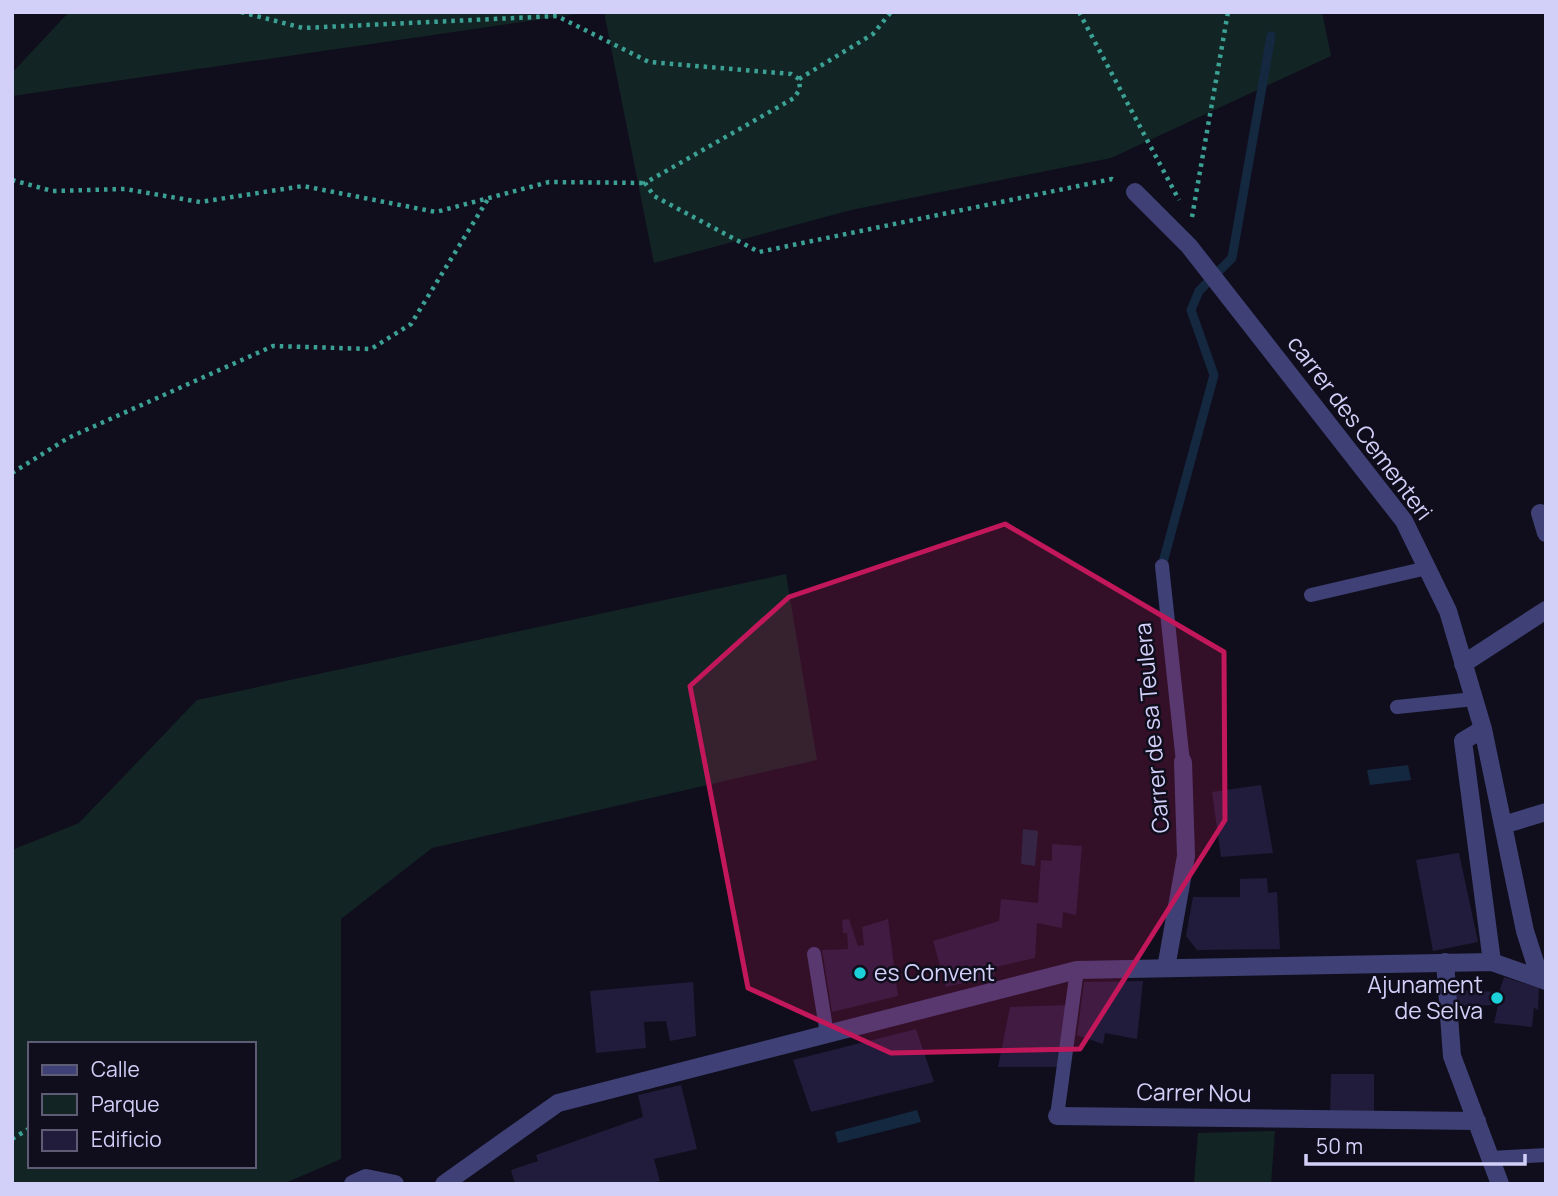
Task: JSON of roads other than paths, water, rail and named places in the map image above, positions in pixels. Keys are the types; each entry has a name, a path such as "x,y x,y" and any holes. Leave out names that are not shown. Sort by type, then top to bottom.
{"street":[{"name":"carrer des Cementeri","path":"1135,192 1201,262 1404,521 1448,611 1483,729 1525,931 1543,980"},
{"path":"1540,513 1546,533"},
{"path":"1463,664 1546,610"},
{"path":"1483,729 1463,741 1492,962"},
{"name":"Carrer de sa Teulera","path":"1166,968 1186,856 1183,762"},
{"path":"1503,825 1546,812"},
{"path":"1445,962 1452,1056 1500,1184"},
{"path":"444,1184 558,1103 1077,970 1492,962 1543,980"},
{"name":"Carrer Nou","path":"1057,1116 1477,1121"},
{"path":"352,1184 366,1178 395,1184"}],"lane":[{"name":"Carrer de sa Teulera","path":"1163,566 1183,762"},
{"path":"1311,594 1427,568"},
{"path":"1397,707 1474,699"},
{"path":"814,954 827,1034"},
{"name":"Carrer Nou","path":"1057,1116 1077,970"},
{"path":"1491,1158 1546,1155"}],"water":[{"path":"1408,765 1411,780 1370,785 1367,770"},
{"path":"1023,829 1038,831 1035,866 1021,864"},
{"path":"917,1110 921,1122 838,1143 835,1132"}],"waterway":[{"path":"1162,566 1214,375 1191,310 1199,291 1232,258 1271,36"}],"place":[{"name":"es Convent","path":"860,973"},
{"name":"Ajunament de Selva","path":"1497,998"}]}
